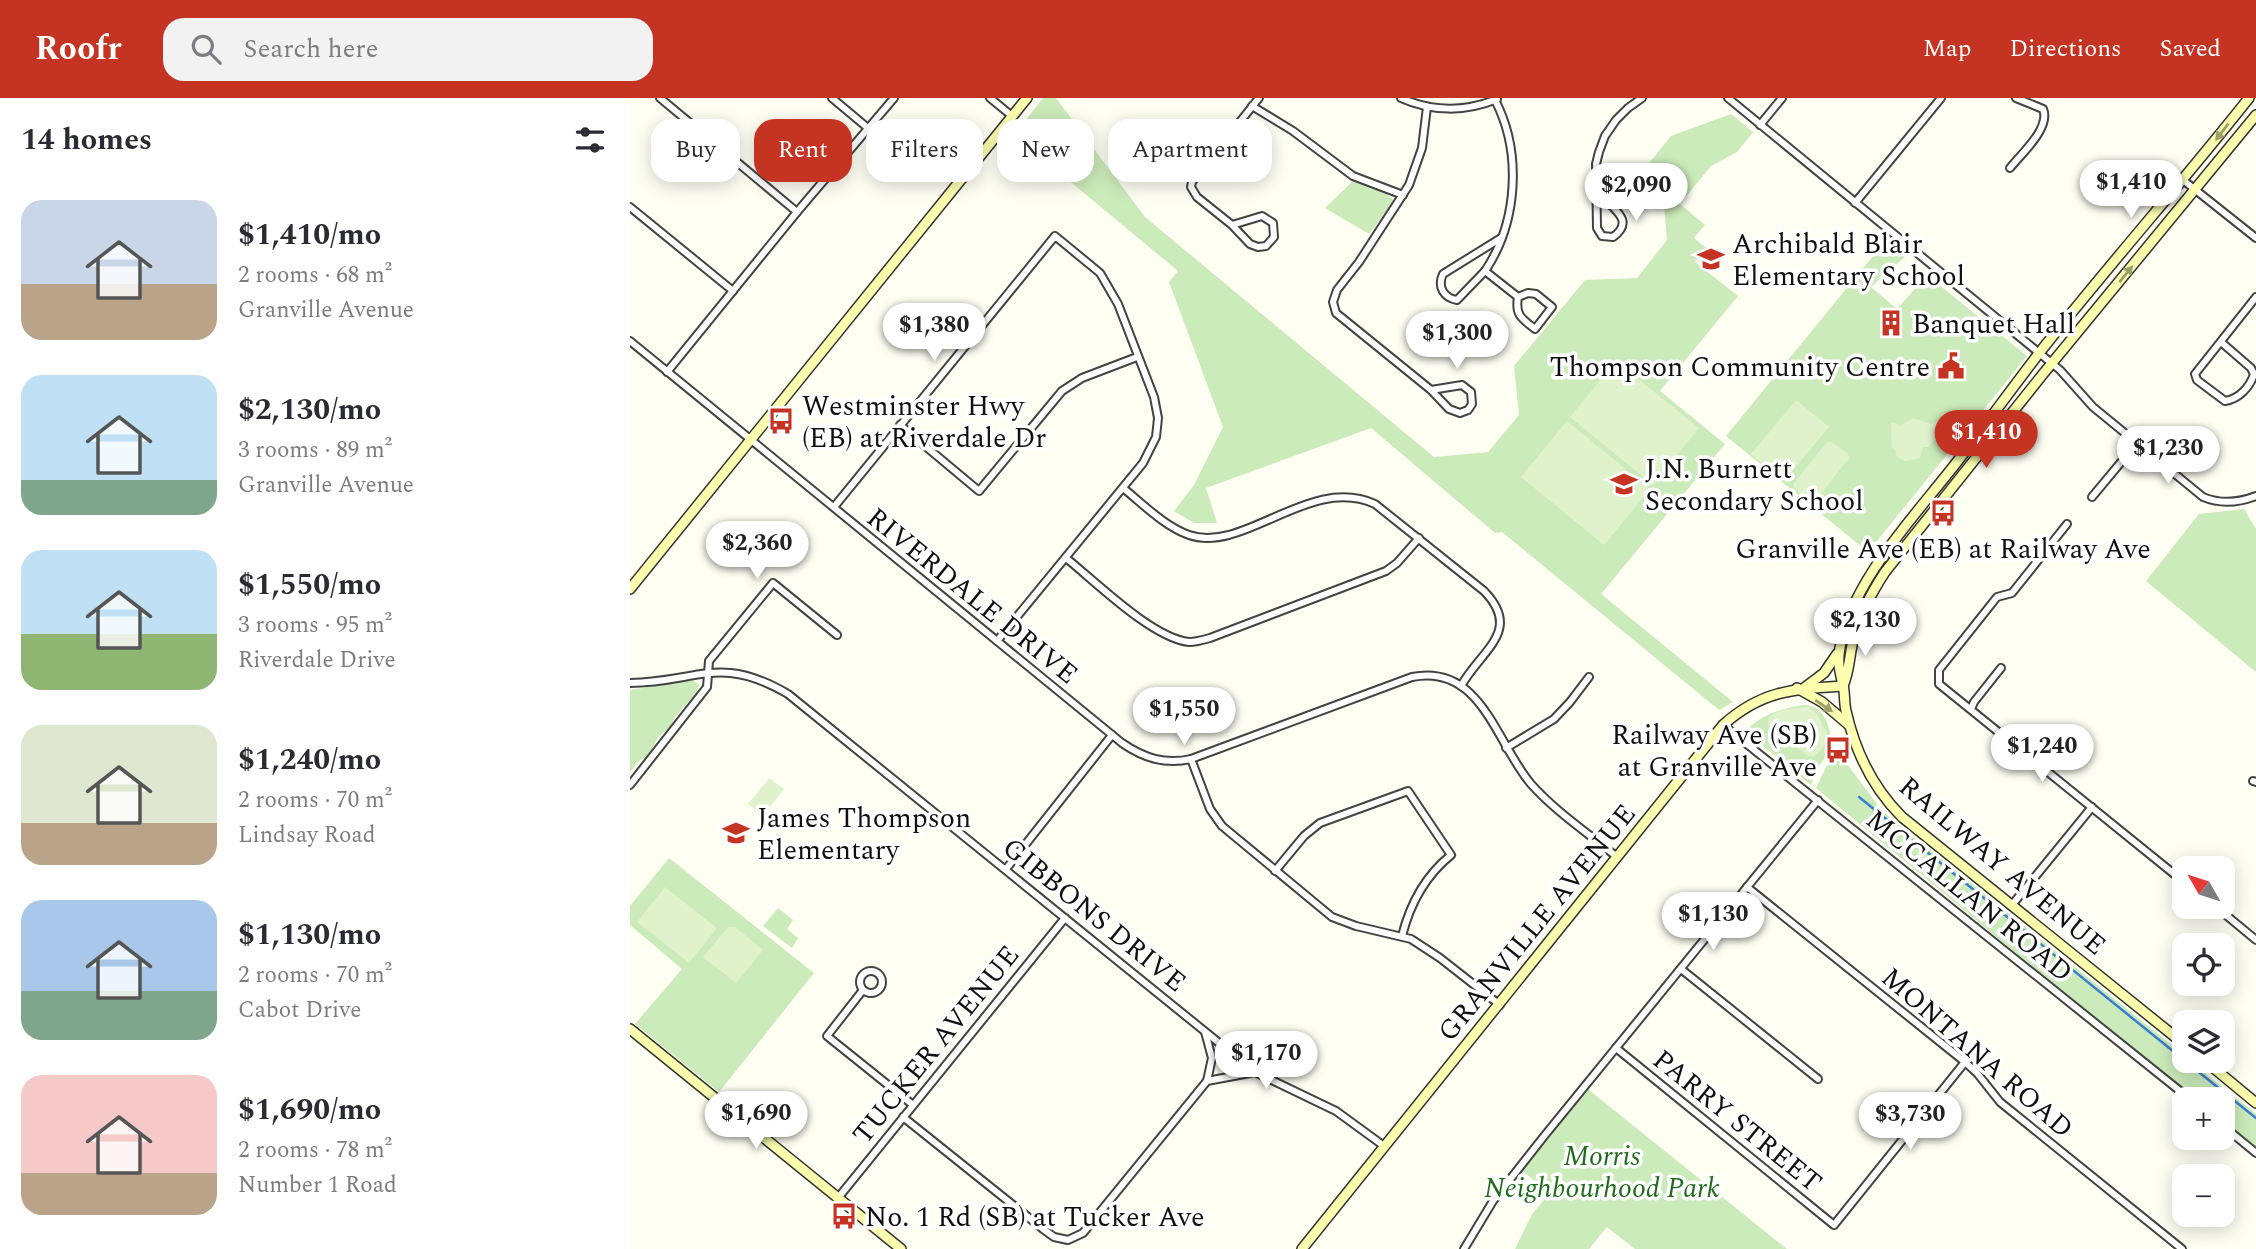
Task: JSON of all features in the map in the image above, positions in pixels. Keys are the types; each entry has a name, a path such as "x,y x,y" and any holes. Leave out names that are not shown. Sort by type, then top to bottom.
{"main road":[{"path":"630,589 1027,98"},
{"path":"1849,725 1801,688 1824,673 1839,649 1860,590 1876,565 2040,354 2249,98"},
{"path":"1843,685 1848,675 1853,638 1869,596 1880,580 2052,363 2256,115"},
{"path":"1839,649 1838,674 1843,685"},
{"name":"GRANVILLE AVENUE","path":"1302,1249 1724,725 1746,706 1761,698 1801,688 1843,685"},
{"name":"RAILWAY AVENUE","path":"1843,685 1849,725 1863,762 1885,800 1902,817 2172,1034"},
{"path":"630,1029 901,1249"},
{"path":"2220,1073 2256,1103"}],"street":[{"path":"660,98 797,212"},
{"path":"832,98 866,126"},
{"path":"876,119 894,98"},
{"path":"990,98 1012,116"},
{"path":"1232,225 1262,216 1273,223 1274,237 1266,246 1254,246 1197,197 1191,187 1192,182 1259,98"},
{"path":"1401,98 1427,107 1455,109 1497,99 1507,127 1513,164 1513,190 1502,237 1496,254 1485,271 1457,300 1450,299 1440,283 1443,274 1502,237"},
{"path":"1598,189 1623,221 1622,228 1613,237 1602,236 1597,228 1596,164 1605,136 1622,114 1642,98"},
{"path":"1728,98 2052,363 2093,407 2203,496 2216,502 2256,496"},
{"path":"1760,125 1782,98"},
{"path":"1856,204 1941,98"},
{"path":"2010,168 2040,130 2045,118 2043,109 2016,98"},
{"path":"1252,106 1293,131 1353,176 1404,195"},
{"path":"1427,107 1422,148 1404,195 1338,290 1333,302 1336,313 1431,390 1452,412 1464,412 1472,404 1471,392 1462,385 1431,390"},
{"path":"667,372 866,132"},
{"path":"2183,180 2256,238"},
{"path":"630,207 733,290"},
{"path":"834,507 1055,236 1094,268 1108,284 1118,303 1154,397 1158,428 1149,455 997,641"},
{"path":"1485,271 1518,297"},
{"path":"1528,293 1536,294 1552,307 1535,329 1519,316 1516,310 1518,297 1528,293"},
{"path":"2221,342 2251,368 2254,374 2243,391 2225,401 2195,376 2196,372 2256,297"},
{"name":"RIVERDALE DRIVE","path":"630,341 1112,735 1130,749 1149,758 1169,762 1191,759 1412,677 1444,677 1461,685"},
{"path":"900,425 979,491 1062,391 1082,378 1137,357"},
{"path":"2092,497 2137,443"},
{"path":"1123,488 1170,526 1200,538 1227,535 1318,501 1345,496 1375,503 1494,601 1501,614 1500,629 1461,685 1477,699 1530,782 1547,800 1617,857"},
{"path":"2067,524 2012,593 1997,597 1939,670 1940,684 2172,872"},
{"path":"1066,558 1153,628 1181,640 1196,642 1379,574 1397,563 1419,538"},
{"path":"630,785 707,687 709,661 773,583 836,635"},
{"path":"1971,709 1973,702 2001,668"},
{"name":"GIBBONS DRIVE","path":"630,683 727,671 770,683 788,694 1255,1072 1336,1111 1384,1146"},
{"path":"1506,748 1554,719 1589,677"},
{"name":"MCCALLAN ROAD","path":"1724,725 2175,1087"},
{"path":"1006,869 1112,735"},
{"path":"1191,759 1216,819 1229,833 1332,917 1356,926 1402,936 1430,950 1500,1005"},
{"path":"1275,871 1304,836 1320,823 1408,791 1451,855 1422,886 1402,936"},
{"path":"1464,1249 1493,1200 1818,800"},
{"path":"2012,905 2092,807"},
{"name":"MONTANA ROAD","path":"1747,887 1965,1062 2000,1102 2182,1249"},
{"name":"TUCKER AVENUE","path":"838,1198 1065,918"},
{"path":"2231,919 2256,940"},
{"path":"1681,969 1818,1079"},
{"path":"863,990 827,1036 914,1105"},
{"path":"903,1118 1043,1229 1054,1237 1068,1240 1083,1233 1207,1081 1212,1058 1203,1028"},
{"name":"PARRY STREET","path":"1616,1048 1834,1225 1965,1062"},
{"path":"1207,1081 1255,1072"},
{"path":"2235,1136 2256,1153"}],"green space":[{"path":"1043,98 1056,98 1072,119 1027,119"},
{"path":"1731,114 1753,132 1737,152 1711,166 1680,204 1705,225 1694,238 1706,248 1695,262 1738,296 1660,391 1725,444 1601,594 1733,702 1719,710 1502,532 1495,533 1371,428 1206,488 1217,523 1194,523 1174,511 1194,485 1223,427 1169,282 1178,271 1071,182 1094,182 1094,149 1108,168 1108,182 1119,182 1145,217 1434,457 1488,452 1519,415 1514,366 1585,280 1637,278 1667,240 1663,194 1646,167 1671,136"},
{"path":"1353,181 1387,194 1393,200 1369,234 1325,208"},
{"path":"1886,240 1905,257 1871,287 1897,309 1927,275 2027,356 1868,552 1726,436"},
{"path":"1616,361 1699,428 1653,485 1570,417"},
{"path":"1796,400 1829,427 1784,481 1751,454"},
{"path":"1913,418 1931,424 1941,419 1960,420 1962,426 1954,431 1953,436 1946,439 1937,438 1928,447 1923,447 1920,458 1905,461 1896,456 1895,449 1892,448 1891,422 1901,425"},
{"path":"1567,421 1650,489 1604,545 1521,477"},
{"path":"1827,442 1832,442 1848,454 1849,458 1816,500 1811,501 1794,488 1793,484"},
{"path":"2244,509 2256,529 2256,672 2146,581 2199,514"},
{"path":"693,680 699,685 696,693 674,718 670,729 659,737 647,757 640,760 630,772 630,690"},
{"path":"1803,705 1817,709 1826,719 1833,747 1816,770 1811,785 1745,731 1772,713"},
{"path":"1809,707 1817,714 1830,739 1815,756 1808,756 1768,725 1768,718 1777,712"},
{"path":"1839,753 1882,811 2172,1045 2172,1073 2205,1073 2222,1087 2178,1087 1816,788 1828,763"},
{"path":"769,778 784,789 763,816 748,804"},
{"path":"669,858 814,973 719,1092 635,1024 682,969 630,925 630,906"},
{"path":"665,887 717,928 689,963 637,922"},
{"path":"778,908 793,920 787,929 798,938 792,948 763,926"},
{"path":"728,927 735,927 763,950 736,983 703,957"},
{"name":"Morris Neighbourhood Park","path":"1588,1090 1787,1249 1635,1249 1607,1227 1589,1249 1515,1249 1532,1214 1549,1194 1522,1170"},
{"path":"2235,1097 2256,1114 2256,1151 2235,1133"}],"waterway":[{"path":"1859,797 2172,1050"},
{"path":"2200,1073 2256,1118"}],"place":[{"name":"Archibald Blair Elementary School","path":"1711,259"},
{"name":"Banquet Hall","path":"1891,323"},
{"name":"Thompson Community Centre","path":"1951,366"},
{"name":"Westminster Hwy (EB) at Riverdale Dr","path":"781,421"},
{"name":"J.N. Burnett Secondary School","path":"1624,484"},
{"name":"Granville Ave (EB) at Railway Ave","path":"1943,513"},
{"name":"Railway Ave (SB) at Granville Ave","path":"1838,750"},
{"name":"James Thompson Elementary","path":"736,833"},
{"name":"No. 1 Rd (SB) at Tucker Ave","path":"844,1216"}]}
